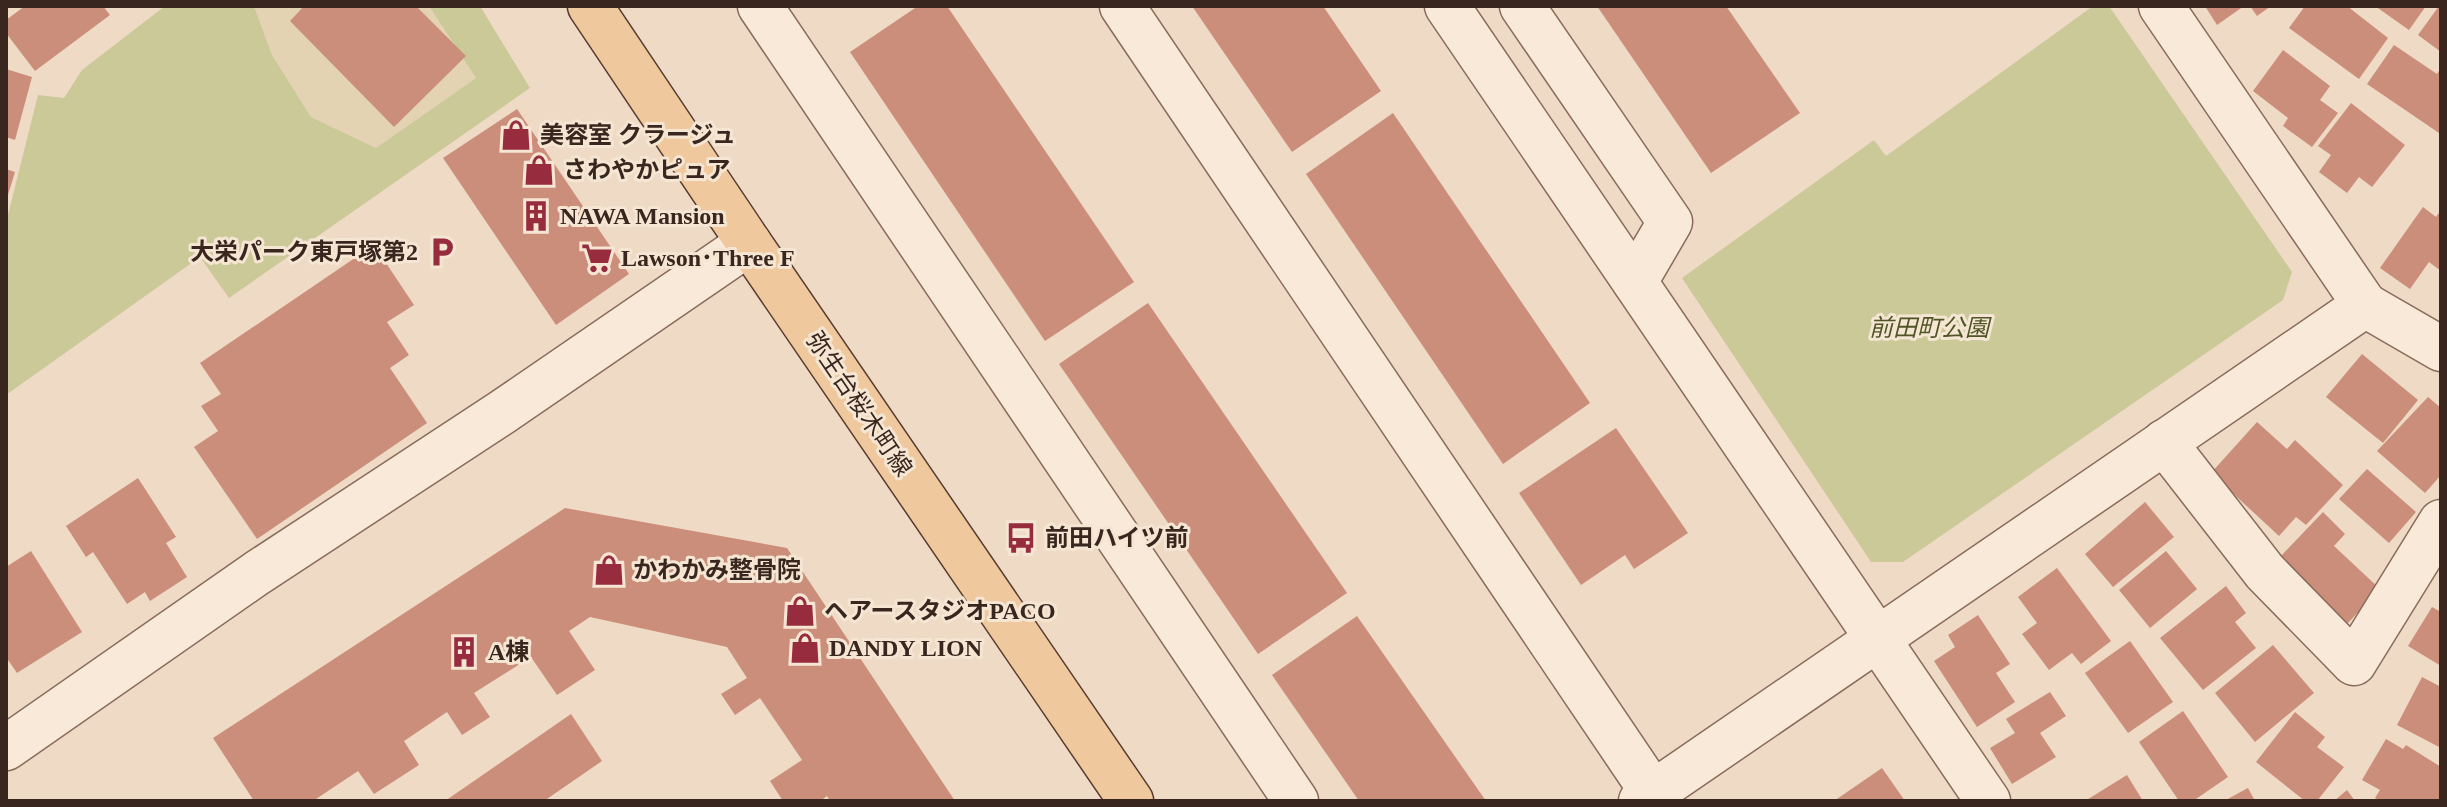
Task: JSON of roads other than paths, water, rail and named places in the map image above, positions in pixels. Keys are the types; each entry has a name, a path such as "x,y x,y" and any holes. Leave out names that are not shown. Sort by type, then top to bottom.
{"main road":[{"name":"弥生台桜木町線","path":"590,6 1131,801"}],"street":[{"path":"760,6 1296,801"},
{"path":"1122,6 1647,797 2365,305"},
{"path":"1447,6 1988,801"},
{"path":"1522,6 1670,222 1635,282"},
{"path":"2161,6 2365,305 2441,349"},
{"path":"6,748 244,581 501,413 749,243"},
{"path":"2164,442 2265,572 2354,663 2441,522"}],"place":[{"name":"美容室 クラージュ","path":"516,135"},
{"name":"さわやかピュア","path":"539,170"},
{"name":"NAWA Mansion","path":"536,216"},
{"name":"大栄パーク東戸塚第2","path":"442,252"},
{"name":"Lawson･Three F","path":"597,258"},
{"name":"前田ハイツ前","path":"1021,538"},
{"name":"かわかみ整骨院","path":"609,570"},
{"name":"ヘアースタジオPACO","path":"800,611"},
{"name":"DANDY LION","path":"805,648"},
{"name":"A棟","path":"464,652"}],"park label":[{"name":"前田町公園","path":"1929,328"}]}
